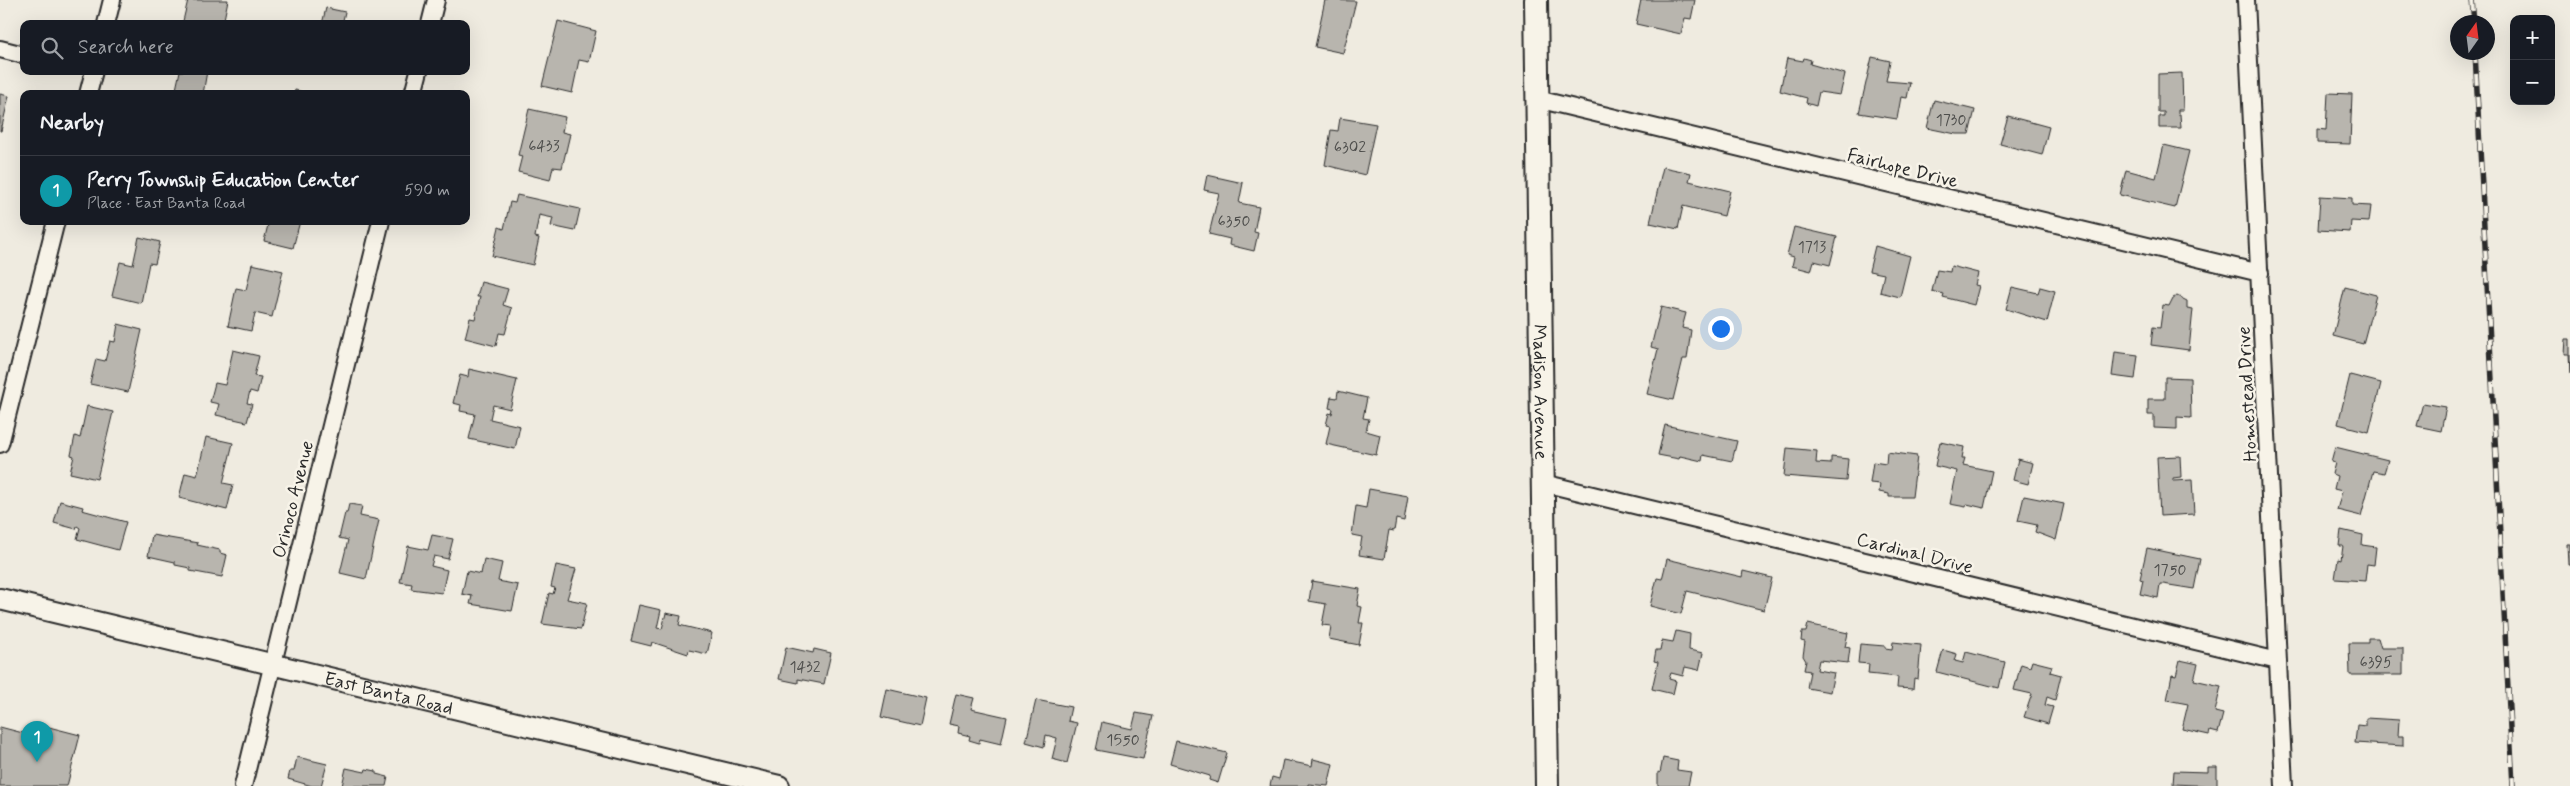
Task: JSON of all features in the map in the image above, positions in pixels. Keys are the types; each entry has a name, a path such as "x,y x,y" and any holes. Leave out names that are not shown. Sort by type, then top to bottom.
{"main road":[{"name":"Madison Avenue","path":"1536,0 1547,786"}],"street":[{"path":"107,20 112,0"},
{"path":"431,20 436,0"},
{"name":"Homestead Drive","path":"2246,0 2284,786"},
{"path":"0,49 20,53"},
{"path":"89,90 93,75"},
{"path":"414,90 418,75"},
{"name":"Fairhope Drive","path":"1537,99 2260,274"},
{"path":"0,444 55,225"},
{"name":"Orinoco Avenue","path":"243,786 380,225"},
{"name":"Cardinal Drive","path":"1543,483 2278,661"},
{"name":"East Banta Road","path":"0,599 779,786"}],"building":[{"path":"188,0 228,0 224,20 183,20"},
{"path":"1325,0 1356,1 1343,53 1315,47"},
{"path":"1641,0 1695,0 1691,19 1685,18 1681,34 1636,24"},
{"path":"326,8 345,12 343,20 323,20"},
{"path":"558,21 596,31 589,62 579,60 572,93 542,86"},
{"path":"1872,57 1890,61 1886,81 1910,83 1907,98 1901,97 1897,119 1859,113"},
{"path":"1787,58 1803,61 1804,58 1811,60 1810,64 1845,74 1840,95 1819,92 1816,106 1806,103 1807,98 1780,91"},
{"path":"2182,73 2183,110 2178,110 2181,128 2159,128 2159,116 2164,116 2164,112 2158,112 2158,74"},
{"path":"179,75 206,75 204,90 176,90"},
{"path":"2328,93 2352,94 2350,144 2317,143 2317,129 2326,130"},
{"path":"0,94 9,96 1,131 0,131"},
{"path":"1934,100 1975,110 1969,134 1956,134 1927,128"},
{"path":"529,109 565,117 562,132 570,134 562,168 553,167 550,180 518,172 522,156 518,155"},
{"path":"2008,116 2049,127 2042,155 2000,144"},
{"path":"1340,118 1376,124 1365,175 1325,165 1331,130 1338,131"},
{"path":"2164,145 2189,151 2175,208 2120,195 2126,170 2156,178"},
{"path":"1663,167 1691,173 1689,181 1730,191 1724,216 1683,206 1678,229 1650,223"},
{"path":"1207,175 1243,183 1239,203 1259,207 1254,232 1258,233 1254,251 1229,245 1230,239 1209,234 1219,193 1204,190"},
{"path":"517,195 580,209 575,231 551,226 553,218 539,215 535,237 539,238 533,265 492,256 499,227 504,229 510,202 515,203"},
{"path":"2320,196 2352,198 2352,205 2371,206 2369,222 2351,221 2350,232 2318,230"},
{"path":"268,225 299,225 293,248 264,241"},
{"path":"1794,227 1837,237 1830,265 1814,261 1811,271 1792,266 1794,257 1787,255"},
{"path":"139,237 160,242 155,264 149,263 141,303 112,296 120,262 133,265"},
{"path":"1875,246 1910,256 1900,297 1880,292 1884,274 1869,271"},
{"path":"252,264 283,271 272,317 255,313 251,331 228,326 236,288 246,290"},
{"path":"1951,266 1978,273 1975,285 1979,286 1974,305 1943,297 1944,294 1932,291 1937,270 1950,272"},
{"path":"481,282 508,289 503,305 512,308 505,334 499,333 496,346 465,338 470,318 475,319 480,297 477,297"},
{"path":"2012,287 2038,293 2040,287 2055,291 2047,322 2006,309"},
{"path":"2345,287 2376,295 2363,344 2333,336"},
{"path":"2177,296 2187,301 2187,308 2193,309 2189,350 2151,345 2153,327 2160,328 2163,305 2169,306 2173,298"},
{"path":"1661,307 1686,313 1682,328 1691,330 1687,359 1683,359 1673,400 1647,394 1658,349 1651,347"},
{"path":"118,324 142,330 128,392 90,384 96,359 105,361 110,341 115,342"},
{"path":"2566,339 2570,339 2570,373 2569,354 2565,354"},
{"path":"233,350 259,356 254,376 261,377 257,393 250,391 247,403 252,404 247,422 216,415 219,404 210,402 215,383 225,385"},
{"path":"2115,352 2138,355 2135,379 2112,376"},
{"path":"469,369 517,380 510,409 493,405 490,419 520,426 515,449 469,439 475,414 460,411 461,405 453,403 460,375 468,377"},
{"path":"2350,375 2381,383 2369,432 2338,424"},
{"path":"2165,377 2190,378 2191,418 2177,417 2177,429 2154,428 2154,415 2148,415 2148,399 2165,399"},
{"path":"1338,391 1367,398 1363,418 1369,419 1366,431 1380,435 1376,455 1326,444 1330,426 1326,425 1329,413 1332,414 1333,409 1329,408 1331,397 1337,398"},
{"path":"2423,403 2446,407 2441,431 2417,426"},
{"path":"87,406 113,412 97,479 70,473 74,456 71,455 75,436 80,438"},
{"path":"1665,425 1737,441 1732,461 1703,455 1702,461 1680,456 1679,459 1658,455"},
{"path":"206,437 233,443 223,483 233,485 227,510 179,498 185,473 197,476"},
{"path":"1940,442 1964,447 1962,458 1965,458 1963,465 1992,471 1984,508 1967,504 1966,507 1950,504 1957,471 1935,466"},
{"path":"2335,447 2388,460 2384,473 2373,471 2361,516 2337,510 2342,491 2334,489 2337,476 2332,474 2335,463 2331,462"},
{"path":"1787,448 1817,451 1816,463 1831,464 1831,457 1848,459 1846,481 1784,476"},
{"path":"1887,452 1917,456 1912,497 1889,497 1889,494 1879,492 1880,484 1870,483 1873,462 1886,464"},
{"path":"2180,456 2181,477 2173,478 2173,481 2192,480 2194,514 2160,516 2157,457"},
{"path":"2018,459 2033,463 2028,484 2013,480"},
{"path":"1369,489 1408,496 1404,521 1396,519 1394,531 1389,530 1384,559 1359,555 1362,537 1352,535 1356,506 1366,508"},
{"path":"2024,496 2064,504 2056,540 2035,532 2037,525 2018,521"},
{"path":"60,501 83,507 82,510 126,522 118,550 77,539 80,528 77,526 76,529 54,523"},
{"path":"349,504 362,506 360,516 379,520 366,579 340,573 348,540 339,538"},
{"path":"2341,530 2363,535 2362,545 2376,547 2374,565 2367,564 2365,581 2335,579 2338,559 2341,560 2343,546 2339,546"},
{"path":"152,535 198,543 197,545 220,550 220,553 227,555 222,577 190,571 190,568 175,565 175,562 148,556"},
{"path":"432,535 453,539 448,559 434,556 431,566 447,570 442,593 411,589 412,584 400,582 408,546 428,550"},
{"path":"2567,544 2570,544 2570,565 2568,565"},
{"path":"2147,548 2200,559 2194,589 2160,584 2158,598 2140,594 2143,580 2140,579"},
{"path":"484,559 502,563 498,581 518,585 512,611 470,604 472,596 462,594 467,571 481,574"},
{"path":"1667,559 1742,577 1743,571 1772,578 1764,610 1687,591 1681,614 1650,606 1657,578 1662,579"},
{"path":"556,565 576,569 567,599 587,603 581,629 542,624 549,593 553,594 555,588 551,587"},
{"path":"1312,581 1360,589 1357,606 1362,607 1359,623 1363,623 1359,645 1329,639 1331,626 1322,625 1326,604 1309,601"},
{"path":"639,605 661,610 657,628 662,629 666,613 681,616 679,625 712,633 707,654 689,650 688,654 652,642 651,646 631,641"},
{"path":"1808,624 1848,633 1845,647 1850,648 1848,663 1819,660 1817,670 1834,673 1830,692 1807,688 1810,671 1804,670 1806,661 1803,656 1805,642 1801,641 1802,632 1806,632"},
{"path":"1676,631 1690,634 1689,650 1703,653 1699,670 1685,667 1683,676 1671,673 1669,679 1676,681 1673,694 1652,689 1658,662 1654,661 1656,650 1660,650 1662,640 1673,642"},
{"path":"2368,638 2378,638 2381,648 2403,648 2403,675 2350,675 2349,643 2368,643"},
{"path":"1893,642 1921,645 1918,679 1914,678 1913,689 1897,688 1898,677 1868,674 1869,664 1858,663 1860,644 1885,646 1885,648 1892,649"},
{"path":"786,647 813,653 814,649 831,653 824,684 798,679 798,683 779,679"},
{"path":"1943,650 1957,654 1955,661 1963,663 1966,652 2005,662 1999,688 1937,672"},
{"path":"2180,660 2198,664 2194,680 2221,686 2215,712 2223,714 2218,733 2210,731 2209,735 2182,729 2188,704 2167,700 2172,675 2176,676"},
{"path":"2032,661 2052,666 2050,672 2061,675 2055,700 2047,697 2045,705 2053,707 2048,724 2024,717 2032,694 2014,690 2021,664 2030,667"},
{"path":"887,689 926,698 920,726 881,717"},
{"path":"956,694 974,698 971,709 1007,717 1001,744 980,739 979,743 969,740 970,736 958,733 959,726 949,724"},
{"path":"1036,700 1071,707 1068,721 1077,723 1067,763 1052,759 1057,738 1046,735 1044,747 1026,742"},
{"path":"1136,713 1153,716 1143,759 1096,750 1102,722 1132,729"},
{"path":"2366,718 2399,720 2398,736 2403,736 2403,746 2355,743 2357,725 2366,726"},
{"path":"45,726 80,735 67,786 0,786 0,727 42,738"},
{"path":"1176,741 1227,753 1218,783 1209,780 1210,776 1170,764"},
{"path":"297,757 327,764 321,786 312,786 288,779 290,771 294,771"},
{"path":"1663,758 1678,761 1677,770 1691,772 1688,786 1658,786 1658,772 1660,773"},
{"path":"1313,759 1333,764 1328,786 1308,784 1308,786 1270,786 1272,777 1279,779 1283,760 1312,766"},
{"path":"2208,767 2217,767 2217,786 2173,784 2174,771 2208,772"},
{"path":"346,768 365,772 366,769 376,771 376,774 388,777 386,786 342,786"}],"railway":[{"path":"2472,0 2473,15"},
{"path":"2475,60 2513,786"}],"place":[{"name":"Perry Township Education Center","path":"37,762"}]}
